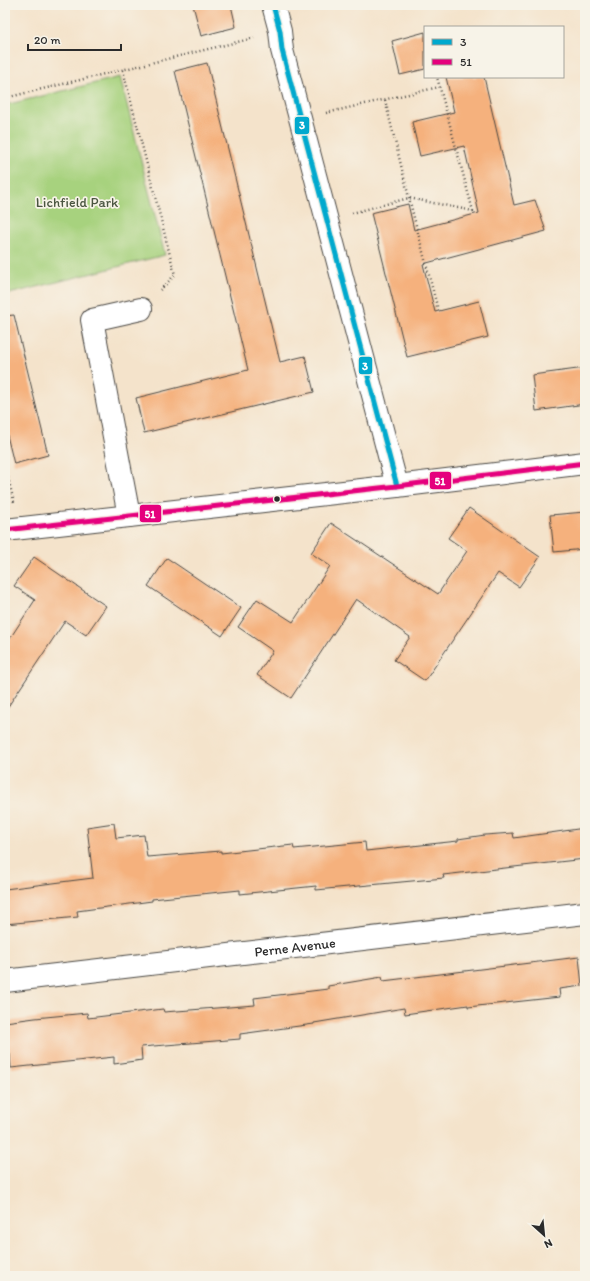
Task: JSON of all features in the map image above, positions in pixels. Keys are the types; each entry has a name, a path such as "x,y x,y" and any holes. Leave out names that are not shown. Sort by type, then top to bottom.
{"street":[{"path":"273,5 280,31 282,50 397,486"},
{"path":"129,516 92,320 141,309"},
{"path":"13,529 397,486 585,463"},
{"name":"Perne Avenue","path":"5,981 585,913"}],"path":[{"path":"5,98 280,31"},
{"path":"123,70 175,275 141,309"},
{"path":"327,220 409,198 473,211 437,78"},
{"path":"300,119 439,87"},
{"path":"385,100 438,310"},
{"path":"5,466 13,529"}],"green space":[{"name":"Lichfield Park","path":"120,77 165,255 5,295 5,105"}],"building":[{"path":"193,5 231,5 236,27 201,36"},
{"path":"424,32 424,69 400,75 392,41"},
{"path":"207,63 280,362 305,356 314,392 144,433 136,398 248,370 175,71"},
{"path":"446,78 484,78 514,205 535,200 546,231 423,264 435,312 479,301 488,337 407,357 371,213 408,204 414,230 479,213 464,146 420,156 412,122 454,112"},
{"path":"14,315 48,455 14,464 5,427 5,316"},
{"path":"585,368 585,404 536,411 532,375"},
{"path":"469,508 540,557 519,587 498,573 425,681 394,660 410,637 356,599 291,698 257,675 273,651 238,627 257,599 293,622 330,566 311,553 331,523 438,594 467,551 448,538"},
{"path":"585,512 585,549 554,552 550,515"},
{"path":"34,557 106,606 86,635 65,621 5,711 5,646 35,600 14,586"},
{"path":"167,558 241,608 222,636 148,586"},
{"path":"114,823 116,838 144,835 147,857 221,851 221,853 293,845 294,849 365,842 366,851 458,841 458,839 485,835 513,833 514,838 585,828 585,859 443,875 444,878 316,890 316,886 240,894 240,890 152,899 152,901 77,911 78,917 5,924 5,889 93,878 87,827"},
{"path":"579,957 582,986 559,989 560,997 468,1007 468,1005 405,1014 404,1008 314,1024 240,1034 240,1039 141,1047 142,1060 114,1064 114,1057 11,1068 10,1054 5,1054 5,1022 87,1013 88,1018 163,1009 164,1012 255,1005 254,998 328,989 328,986 382,977 383,981"}],"transit line":[{"name":"3","path":"273,5 280,31 282,50 397,486"},
{"name":"51","path":"5,530 397,486 585,463"}]}
